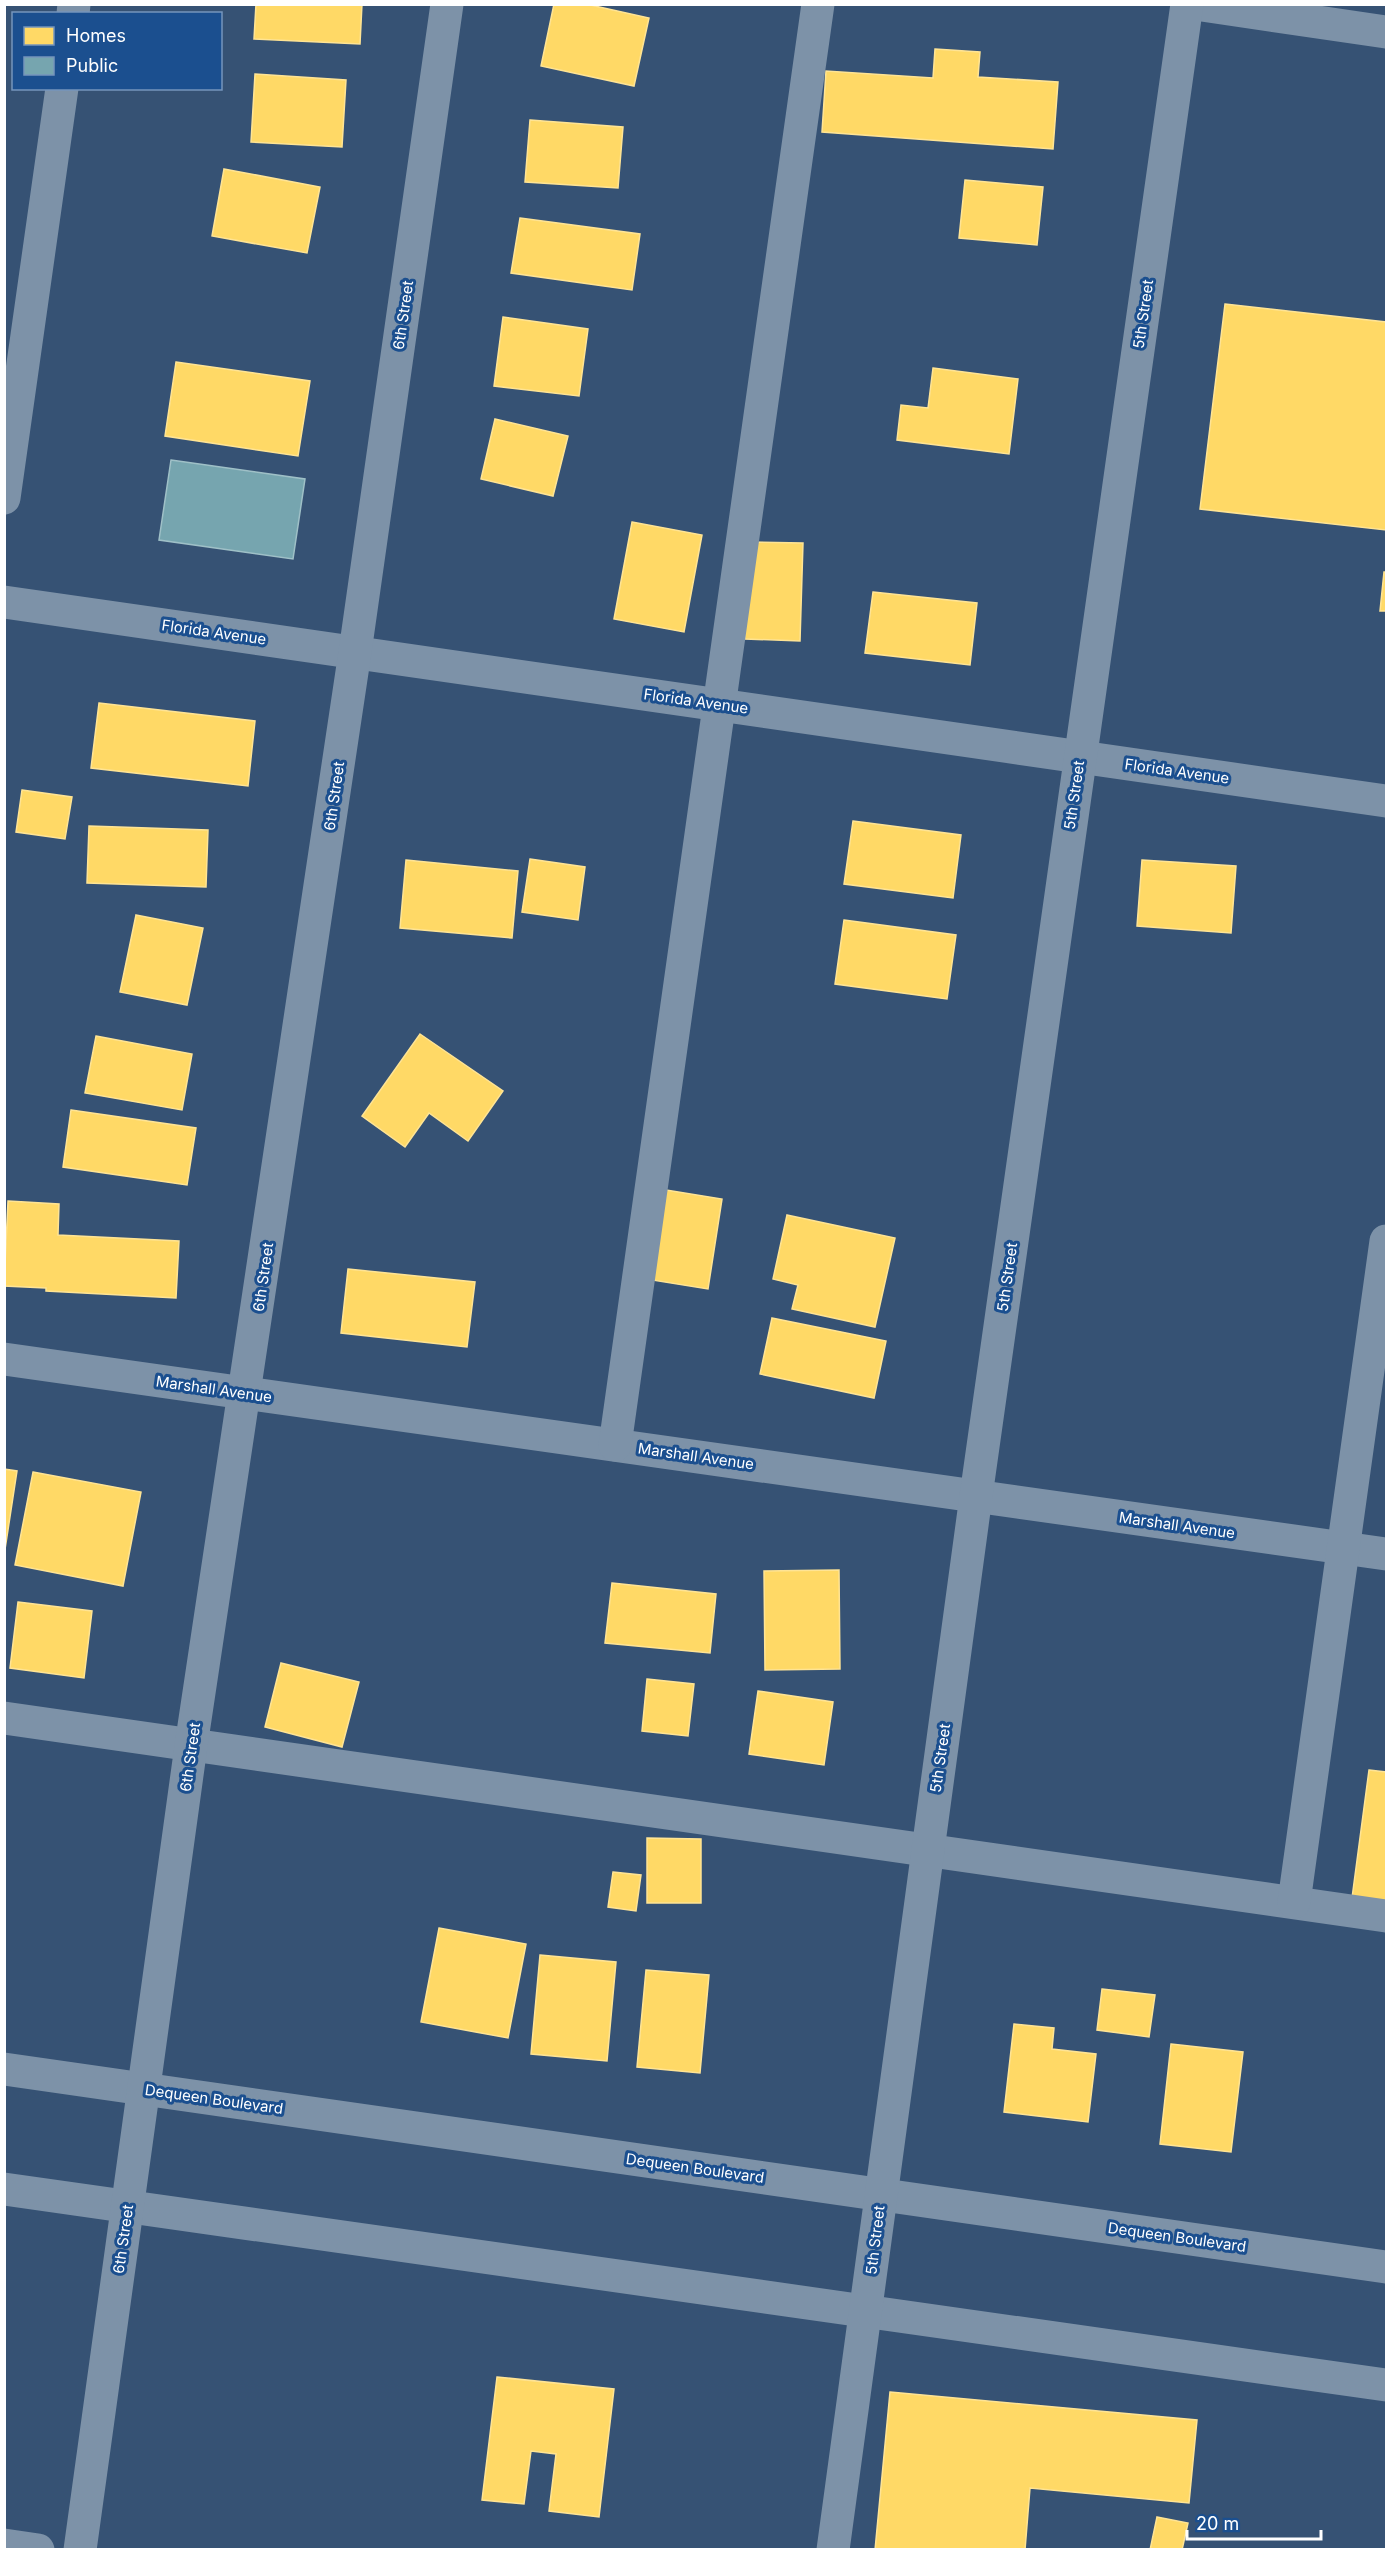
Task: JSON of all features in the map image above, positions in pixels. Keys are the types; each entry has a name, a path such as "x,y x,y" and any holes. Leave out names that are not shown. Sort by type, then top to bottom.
{"street":[{"name":"6th Street","path":"80,2550 191,1746 355,652 447,4"},
{"path":"615,1445 717,704 818,4"},
{"name":"5th Street","path":"833,2550 976,1496 1187,4"},
{"path":"1195,4 1386,32"},
{"path":"4,498 62,90"},
{"name":"Florida Avenue","path":"4,602 1386,801"},
{"path":"1294,1902 1386,1242"},
{"name":"Marshall Avenue","path":"4,1359 1386,1554"},
{"path":"4,1718 1386,1916"},
{"name":"Dequeen Boulevard","path":"4,2069 1386,2267"},
{"path":"4,2188 1386,2385"},
{"path":"4,2545 38,2550"}],"building: Homes":[{"path":"256,4 362,4 360,44 254,39"},
{"path":"554,4 586,4 649,18 634,86 541,66"},
{"path":"935,49 980,52 978,77 1058,82 1053,149 822,132 826,71 933,78"},
{"path":"255,74 346,80 342,147 251,142"},
{"path":"530,120 623,127 618,188 525,182"},
{"path":"224,169 320,187 307,253 212,236"},
{"path":"965,180 1043,187 1037,245 959,238"},
{"path":"520,218 640,234 632,290 511,273"},
{"path":"1225,304 1386,322 1386,530 1200,509"},
{"path":"503,317 588,329 579,396 494,386"},
{"path":"176,362 310,381 298,456 165,436"},
{"path":"933,368 1018,379 1009,454 897,440 901,405 928,408"},
{"path":"495,419 568,436 553,496 481,479"},
{"path":"632,522 702,535 684,632 614,619"},
{"path":"748,542 803,543 800,641 745,639"},
{"path":"1384,572 1386,572 1386,611 1380,611"},
{"path":"873,592 977,603 970,665 865,653"},
{"path":"99,703 255,721 248,786 91,768"},
{"path":"22,790 72,797 65,839 16,832"},
{"path":"853,821 961,835 953,898 844,884"},
{"path":"89,826 208,830 206,887 87,883"},
{"path":"530,859 585,867 578,920 522,912"},
{"path":"406,860 518,871 512,938 400,928"},
{"path":"1142,860 1236,866 1231,933 1137,926"},
{"path":"136,915 203,928 187,1005 120,992"},
{"path":"844,920 956,935 947,999 835,984"},
{"path":"420,1034 503,1091 468,1141 429,1113 405,1147 362,1116"},
{"path":"96,1036 192,1054 182,1110 85,1093"},
{"path":"71,1110 196,1128 187,1185 63,1167"},
{"path":"666,1190 722,1199 708,1289 652,1280"},
{"path":"8,1201 59,1204 58,1235 179,1241 176,1298 46,1291 46,1288 4,1286"},
{"path":"787,1215 895,1238 875,1327 792,1309 798,1285 773,1279"},
{"path":"348,1269 475,1282 467,1347 341,1333"},
{"path":"772,1318 886,1341 874,1398 760,1374"},
{"path":"4,1469 17,1471 4,1556"},
{"path":"33,1472 141,1492 123,1586 15,1565"},
{"path":"839,1570 840,1669 765,1670 764,1571"},
{"path":"612,1583 716,1594 710,1653 605,1643"},
{"path":"18,1602 92,1611 84,1678 10,1668"},
{"path":"281,1663 359,1682 342,1747 265,1727"},
{"path":"647,1679 694,1684 688,1736 642,1731"},
{"path":"758,1691 833,1702 824,1765 749,1754"},
{"path":"1369,1770 1386,1772 1386,1902 1352,1898"},
{"path":"647,1838 701,1839 701,1903 647,1903"},
{"path":"613,1872 641,1875 636,1911 608,1907"},
{"path":"439,1928 526,1944 508,2038 421,2022"},
{"path":"540,1955 616,1962 607,2061 531,2054"},
{"path":"646,1970 709,1975 700,2073 637,2067"},
{"path":"1102,1989 1155,1995 1149,2037 1097,2030"},
{"path":"1014,2024 1054,2028 1052,2049 1096,2054 1088,2122 1004,2112"},
{"path":"1171,2044 1243,2052 1231,2152 1160,2144"},
{"path":"497,2377 614,2389 599,2517 549,2511 556,2454 531,2451 524,2504 482,2500"},
{"path":"890,2392 1197,2420 1189,2503 1030,2488 1025,2550 875,2550"},
{"path":"1157,2517 1188,2523 1182,2550 1150,2550"}],"building: Public":[{"path":"171,460 305,479 293,559 159,540"}]}
